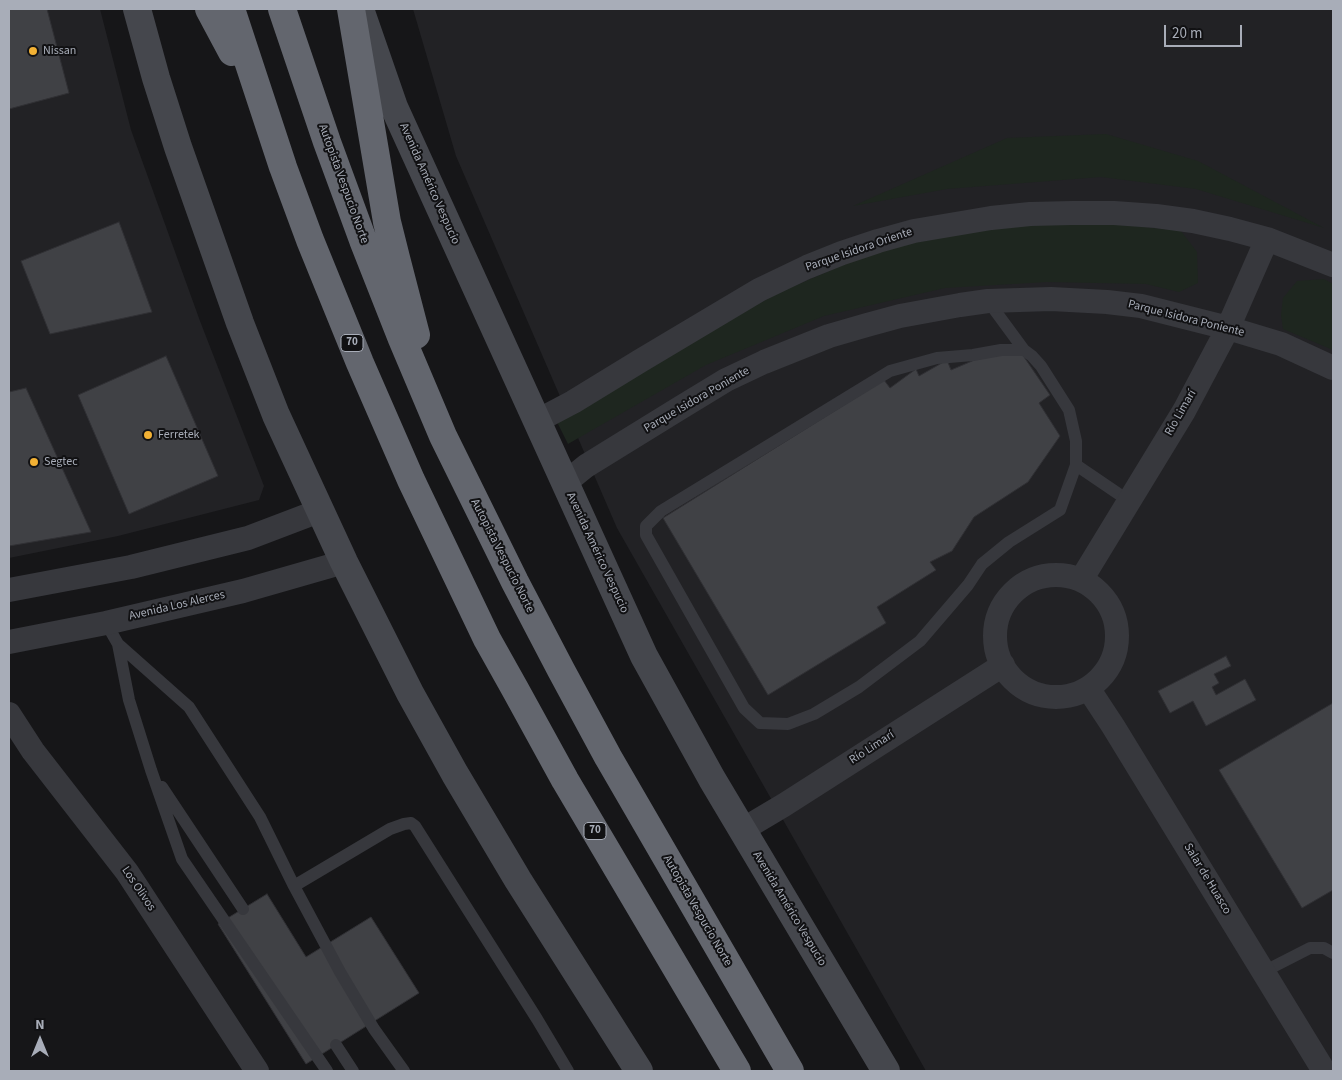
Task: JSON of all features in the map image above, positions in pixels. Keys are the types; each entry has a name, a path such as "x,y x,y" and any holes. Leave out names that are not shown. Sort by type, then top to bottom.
{"highway":[{"path":"209,9 238,63 258,93"},
{"name":"70","path":"231,9 283,167 310,240 411,480 487,639 565,780 737,1071"},
{"name":"Autopista Vespucio Norte","path":"282,9 327,142 363,240 443,436 565,679 608,757 790,1071"},
{"path":"351,9 388,222 443,436"}],"street":[{"path":"137,9 178,147 240,323 276,415 319,511 410,693 455,774 632,1068"},
{"name":"Avenida Américo Vespucio","path":"360,9 394,107 644,656 742,830 886,1071"},
{"name":"Parque Isidora Oriente","path":"537,421 573,402 758,290 807,267 878,241 914,231 991,218 1030,214 1114,213 1156,216 1193,221 1267,239 1333,265"},
{"name":"Río Limarí","path":"1081,580 1184,411 1228,328 1267,239"},
{"name":"Parque Isidora Poniente","path":"565,483 586,466 726,380 764,362 829,336 867,325 924,311 988,301 1051,299 1141,306 1228,328 1281,344 1333,368"},
{"path":"9,590 131,567 248,538 319,511"},
{"name":"Avenida Los Alerces","path":"9,642 243,591 344,562"},
{"path":"1054,574 1081,580 1095,589 1106,601 1114,616 1117,632 1116,648 1110,664 1101,677 1088,688 1065,696 1041,695 1019,684 1002,666 997,653 995,639 996,625 1000,612 1006,600 1027,582 1054,574"},
{"name":"Río Limarí","path":"742,830 1002,666"},
{"name":"Salar de Huasco","path":"1088,688 1324,1071"},
{"name":"Los Olivos","path":"9,714 33,751 126,872 257,1071"}],"lane":[{"path":"988,301 1024,350 1041,366 1070,410 1076,441 1076,464 1060,510 1009,542 982,564 968,585 920,641 858,687 814,714 788,724 760,723 744,708 646,534 646,526 661,511 890,371 937,358 1001,350 1024,350"},
{"path":"1076,464 1129,502"},
{"path":"106,622 118,644 129,700 182,860 327,1071"},
{"path":"118,644 189,707 260,816 294,886 340,972 374,1029 404,1071"},
{"path":"151,770 243,909"},
{"path":"294,886 390,829 411,823 415,826 568,1071"},
{"path":"1264,972 1310,948 1324,948 1333,953"},
{"path":"336,1045 353,1071"}],"shaded area":[{"path":"9,9 100,9 131,130 200,321 264,486 259,500 118,536 9,558"},
{"path":"413,9 1333,9 1333,1071 926,1071 617,528 456,156"},
{"path":"1106,134 1198,161 1324,228 1196,189 1101,177 947,189 853,206 1007,138"},
{"path":"1061,218 1181,231 1197,252 1198,283 1179,292 1146,284 1047,282 945,288 824,316 706,365 568,444 557,422 661,357 780,292 855,260 950,229"},
{"path":"1324,279 1333,284 1333,350 1283,329 1281,315 1283,298 1297,281"}],"building":[{"name":"Nissan","path":"9,9 47,9 69,93 9,109"},
{"path":"119,222 152,312 50,334 21,261"},
{"path":"1020,351 1050,395 1039,403 1060,436 1028,482 974,517 952,551 930,562 936,570 877,607 886,623 768,695 663,518 884,380 890,388 916,369 919,376 947,360 951,370 986,355"},
{"name":"Ferretek","path":"166,356 218,476 129,514 78,395"},
{"name":"Segtec","path":"26,388 91,532 9,546 9,392"},
{"path":"1226,656 1231,666 1214,674 1219,683 1212,687 1216,695 1245,679 1256,700 1206,726 1193,701 1170,713 1158,691"},
{"path":"1333,703 1333,890 1302,908 1219,770"},
{"path":"267,894 306,957 371,917 419,993 306,1064 218,924"}],"place":[{"name":"Nissan","path":"33,51"},
{"name":"Ferretek","path":"148,435"},
{"name":"Segtec","path":"34,462"}]}
